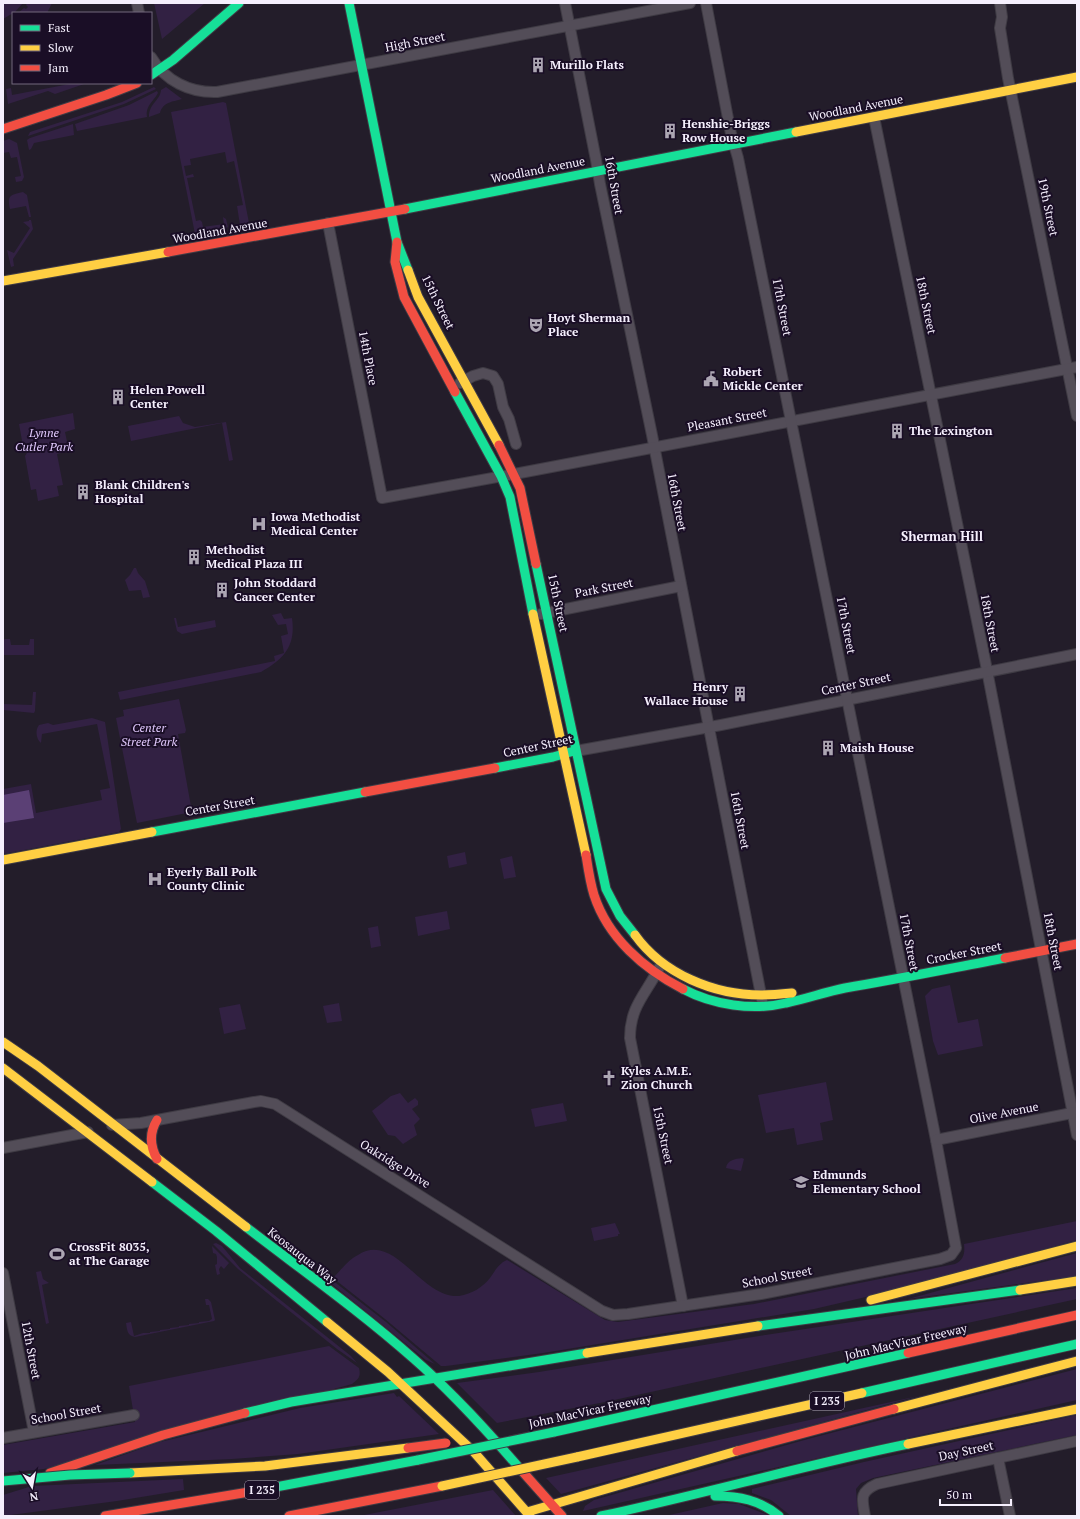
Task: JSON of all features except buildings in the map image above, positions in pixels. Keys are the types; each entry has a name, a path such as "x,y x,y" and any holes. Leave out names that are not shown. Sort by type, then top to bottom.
{"main road":[{"path":"152,74 239,3"},
{"name":"15th Street","path":"349,3 397,242 418,297 514,474 525,505 606,889 620,918 629,930 638,941 662,962"},
{"name":"Woodland Avenue","path":"3,281 328,223 1077,77"},
{"path":"3,128 111,94 135,84"},
{"name":"15th Street","path":"397,242 395,262 404,297 501,476 510,497 533,616 589,874 596,899 609,925 619,939 656,974"},
{"name":"Center Street","path":"3,860 453,776 576,751"},
{"name":"Crocker Street","path":"656,974 678,987 718,1002 740,1006 763,1007 800,1001 833,991 1077,944"},
{"name":"Crocker Street","path":"662,962 684,976 710,988 728,992 761,996 814,991 833,991"},
{"name":"Keosauqua Way","path":"3,1042 38,1066 157,1160 358,1314 434,1378 477,1420 562,1516"},
{"path":"3,1068 88,1132 294,1294 401,1383 474,1451 529,1514 552,1505 725,1454 1077,1361"},
{"path":"22,1081 38,1084"},
{"path":"93,1120 112,1125"},
{"path":"157,1120 152,1128 151,1139 152,1151 157,1160"},
{"path":"88,1132 104,1133"},
{"path":"137,1154 157,1160"},
{"path":"787,1321 1077,1246"},
{"path":"3,1488 205,1422 291,1402 787,1321 1077,1281"},
{"name":"John MacVicar Freeway","path":"105,1516 277,1487 418,1460 749,1390 1077,1316"},
{"name":"I 235","path":"289,1516 389,1497 577,1457 1077,1344"},
{"path":"601,1516 672,1501 841,1458 1077,1410"},
{"path":"3,1481 70,1475 265,1466 443,1443 497,1443"},
{"path":"672,1501 717,1496 740,1497 767,1506 779,1516"}],"street":[{"name":"16th Street","path":"565,3 763,1007"},
{"name":"High Street","path":"152,58 160,69 181,85 198,91 229,91 690,3"},
{"name":"17th Street","path":"706,3 731,134 738,158 936,1140 956,1244 954,1252"},
{"name":"19th Street","path":"1000,3 1002,17 1000,28 1010,91 1072,367 1077,416"},
{"name":"18th Street","path":"874,117 932,395 1075,1113 1077,1135"},
{"name":"14th Place","path":"328,223 382,498"},
{"name":"Pleasant Street","path":"382,498 653,448 1072,367"},
{"path":"453,387 483,373 489,374 496,380 503,407 509,419 516,444"},
{"name":"Park Street","path":"533,616 680,586"},
{"name":"Center Street","path":"576,751 1077,654"},
{"name":"15th Street","path":"662,962 635,1009 630,1029 630,1038 683,1306"},
{"name":"Oakridge Drive","path":"112,1125 132,1124 157,1120 261,1101 275,1104 602,1311"},
{"name":"Olive Avenue","path":"936,1140 1075,1113"},
{"path":"3,1148 88,1132"},
{"name":"School Street","path":"602,1311 613,1315 620,1315 761,1294 940,1259 951,1255 954,1252"},
{"name":"12th Street","path":"3,1273 34,1432"},
{"name":"School Street","path":"3,1438 134,1415"},
{"name":"Day Street","path":"865,1516 862,1501 863,1493 866,1489 877,1484 1077,1441"},
{"path":"998,1458 1010,1516"}],"green space":[{"path":"3,3 23,3 15,12 12,12 12,14 3,19"},
{"path":"27,3 52,3 48,12 19,12 28,7 26,5"},
{"path":"154,3 205,3 162,39"},
{"path":"70,84 84,84 55,94 48,91 8,104 6,89 11,88 12,95"},
{"path":"154,87 156,89 124,104 28,136 30,132 122,102"},
{"path":"166,87 182,99 168,103 161,109 160,113 149,117 149,112 159,97 161,90"},
{"path":"157,91 158,93 148,107 147,117 77,131 75,124 129,105"},
{"path":"223,102 226,103 249,223 240,225 237,206 243,205 234,161 227,163 225,152 190,159 191,165 184,166 186,176 193,174 194,177 187,178 196,221 200,220 203,227 224,224 223,217 226,219 228,227 216,234 199,237 195,234 171,112"},
{"path":"73,124 74,135 34,143 29,150 27,140 30,138"},
{"path":"9,139 17,143 24,177 22,181 16,182 15,177 21,176 17,157 11,158 9,152 3,153 3,141"},
{"path":"23,192 27,195 31,217 29,217 26,206 10,209 10,196"},
{"path":"31,220 33,229 13,259 14,266 11,267 7,250 14,253 30,228 23,222"},
{"name":"Lynne Cutler Park","path":"73,413 75,429 65,432 69,451 57,454 63,485 57,486 59,496 38,501 36,489 31,490 25,456 27,453 24,451 26,448 23,446 19,424"},
{"path":"179,416 183,423 195,427 226,422 233,460 229,461 222,423 131,441 128,426"},
{"path":"134,568 136,568 138,573 145,581 150,597 143,598 141,590 129,591 125,580"},
{"path":"281,613 284,619 292,618 293,628 290,644 282,657 261,672 120,700 118,692 275,661 274,656 284,653 281,636 288,634 286,624 278,625 272,615"},
{"path":"174,618 176,618 178,627 215,620 216,627 182,634 177,631"},
{"path":"10,639 11,645 29,645 30,639 34,639 34,655 3,655 3,640"},
{"path":"33,692 36,692 34,713 3,710 3,704 32,705"},
{"name":"Center Street Park","path":"179,699 186,730 185,733 178,734 192,812 137,823 116,718 124,716 123,710"},
{"path":"92,718 105,722 121,829 119,832 3,854 3,789 31,784 36,813 102,800 100,790 110,788 97,724 42,734 41,743 37,737 37,729 39,725 48,723 53,725"},
{"path":"465,852 467,864 449,868 447,856"},
{"path":"512,856 516,877 504,879 500,859"},
{"path":"447,911 450,929 418,936 415,917"},
{"path":"378,926 381,946 371,948 368,928"},
{"path":"950,985 958,1023 978,1019 983,1046 938,1055 933,1041 925,996 932,989"},
{"path":"339,1003 342,1021 327,1023 323,1006"},
{"path":"240,1004 246,1029 224,1034 219,1008"},
{"path":"826,1082 833,1120 820,1123 823,1140 797,1145 794,1128 766,1133 758,1095"},
{"path":"400,1093 408,1103 415,1098 418,1101 418,1105 412,1109 420,1119 414,1125 417,1135 403,1144 395,1136 388,1135 372,1111 391,1096"},
{"path":"563,1103 567,1121 535,1127 531,1109"},
{"path":"734,1159 744,1159 741,1171 726,1168 728,1163"},
{"path":"1077,1221 1077,1240 896,1290 814,1309 543,1353 446,1366 441,1366 333,1278 354,1257 371,1250 384,1252 396,1258 432,1287 445,1294 459,1296 473,1292 481,1287 499,1265 507,1260 605,1320 618,1322 754,1304 955,1264 963,1256 964,1244"},
{"path":"615,1223 620,1234 618,1234 618,1236 594,1241 591,1228"},
{"path":"216,1243 222,1246 240,1268 351,1356 357,1363 337,1349 238,1269 213,1244"},
{"path":"212,1246 229,1263 224,1269 221,1266 219,1269 220,1274 217,1275 215,1265 217,1264 217,1257 216,1254 213,1253"},
{"path":"1077,1253 1077,1276 908,1299"},
{"path":"41,1271 43,1279 49,1283 42,1285 49,1323 46,1324 36,1272"},
{"path":"332,1280 386,1322 435,1364 426,1360 332,1284"},
{"path":"1077,1288 1077,1299 605,1402 497,1423 457,1383 539,1372 759,1336"},
{"path":"205,1299 208,1299 211,1302 214,1321 135,1337 130,1335 128,1332 126,1323 131,1322 134,1336 209,1321 212,1319 209,1305 206,1305"},
{"path":"329,1346 359,1368 359,1377 352,1384 44,1469 3,1473 3,1445 135,1422 129,1386"},
{"path":"1077,1369 1077,1400 583,1511 585,1506 594,1500 808,1439"},
{"path":"394,1393 439,1434 298,1454 232,1459 95,1465 160,1442 300,1408"},
{"path":"918,1396 561,1494 546,1478"},
{"path":"1077,1415 1077,1435 873,1478 861,1483 856,1489 858,1516 791,1516 771,1500 752,1493 752,1489 864,1462"},
{"path":"183,1479 184,1490 117,1501 3,1516 3,1495 32,1486"},
{"path":"493,1490 516,1516 359,1516"},
{"path":"723,1503 739,1504 771,1516 665,1516"}],"shaded area":[{"path":"29,790 34,818 3,823 3,795"}],"traffic: fast":[{"path":"152,74 173,60 239,3"},
{"path":"349,3 397,242 408,270"},
{"path":"405,209 796,132"},
{"path":"455,392 501,476 510,497 533,614"},
{"path":"536,564 606,889 620,916 635,935"},
{"path":"495,768 553,757 574,751"},
{"path":"152,832 365,792"},
{"path":"683,989 695,995 720,1003 747,1006 773,1005 830,991 1005,958"},
{"path":"152,1182 216,1231 327,1322"},
{"path":"246,1227 352,1308 414,1359 443,1385 522,1471"},
{"path":"758,1326 1020,1290"},
{"path":"862,1393 1077,1344"},
{"path":"245,1413 291,1402 587,1353"},
{"path":"554,1432 908,1353"},
{"path":"418,1460 554,1432"},
{"path":"601,1516 908,1444"},
{"path":"249,1492 418,1460"},
{"path":"3,1481 70,1475 130,1473"},
{"path":"715,1496 749,1500 764,1506 779,1516"}],"traffic: slow":[{"path":"796,132 1077,77"},
{"path":"3,281 168,252"},
{"path":"408,270 418,297 499,445"},
{"path":"533,614 586,855"},
{"path":"3,860 152,832"},
{"path":"635,935 660,961 691,980 725,991 743,994 765,995 792,993"},
{"path":"3,1042 38,1066 246,1227"},
{"path":"3,1068 152,1182"},
{"path":"871,1300 1077,1246"},
{"path":"1020,1290 1077,1281"},
{"path":"327,1322 388,1372 473,1451 530,1516"},
{"path":"587,1353 758,1326"},
{"path":"894,1409 1077,1361"},
{"path":"577,1457 862,1393"},
{"path":"908,1444 1077,1409"},
{"path":"130,1473 265,1466 408,1448"},
{"path":"527,1512 737,1451"},
{"path":"442,1486 577,1457"}],"traffic: jam":[{"path":"3,129 106,95 134,84"},
{"path":"168,252 405,209"},
{"path":"397,242 395,262 404,297 455,392"},
{"path":"499,445 520,488 536,564"},
{"path":"365,792 495,768"},
{"path":"586,855 594,895 600,911 608,925 629,951 641,962 683,989"},
{"path":"1005,958 1077,944"},
{"path":"157,1120 154,1125 151,1140 157,1159"},
{"path":"908,1353 1077,1315"},
{"path":"737,1451 894,1409"},
{"path":"50,1473 163,1435 245,1413"},
{"path":"408,1448 446,1443"},
{"path":"522,1471 562,1516"},
{"path":"289,1516 442,1486"},
{"path":"105,1516 249,1492"}],"place":[{"name":"Murillo Flats","path":"538,65"},
{"name":"Henshie-Briggs Row House","path":"670,131"},
{"name":"Hoyt Sherman Place","path":"536,325"},
{"name":"Robert Mickle Center","path":"711,379"},
{"name":"Helen Powell Center","path":"118,397"},
{"name":"The Lexington","path":"897,431"},
{"name":"Blank Children's Hospital","path":"83,492"},
{"name":"Iowa Methodist Medical Center","path":"259,524"},
{"name":"Methodist Medical Plaza III","path":"194,557"},
{"name":"John Stoddard Cancer Center","path":"222,590"},
{"name":"Henry Wallace House","path":"740,694"},
{"name":"Maish House","path":"828,748"},
{"name":"Eyerly Ball Polk County Clinic","path":"155,879"},
{"name":"Kyles A.M.E. Zion Church","path":"609,1078"},
{"name":"Edmunds Elementary School","path":"801,1182"},
{"name":"CrossFit 8035, at The Garage","path":"57,1254"}],"district":[{"name":"Sherman Hill","path":"942,536"}]}
